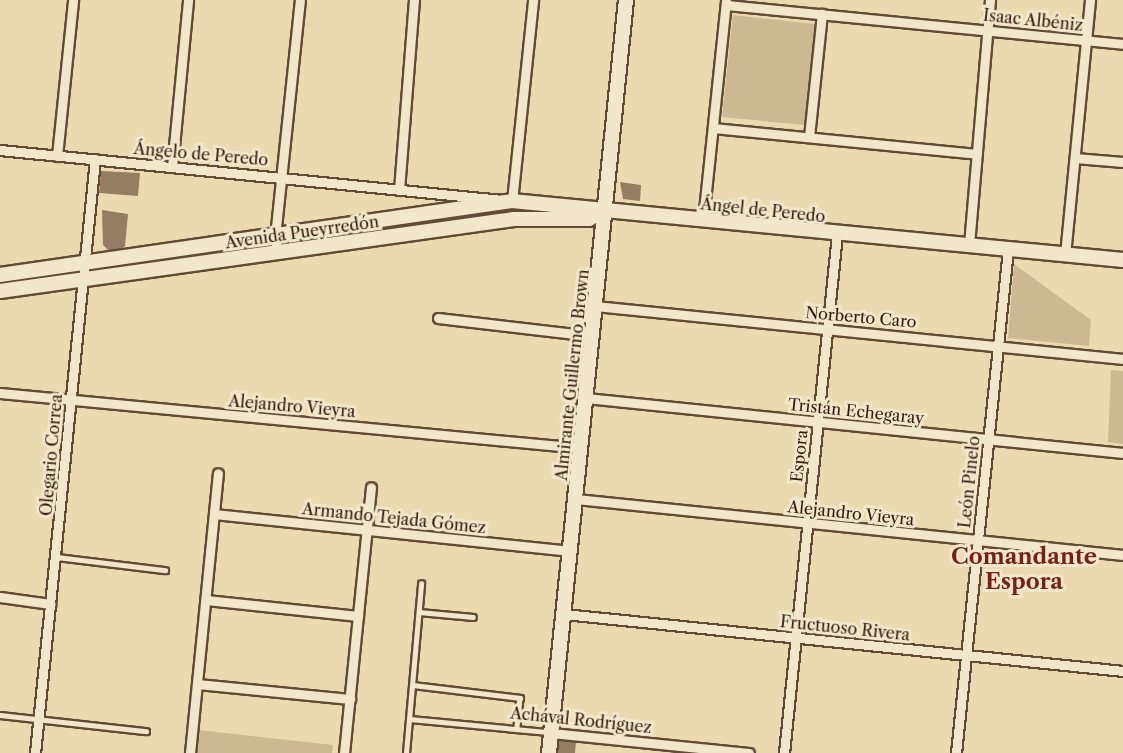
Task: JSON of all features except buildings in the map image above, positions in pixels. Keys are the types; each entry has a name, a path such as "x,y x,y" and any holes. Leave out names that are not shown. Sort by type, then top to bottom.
{"main road":[{"name":"Almirante Guillermo Brown","path":"549,753 626,0"},
{"name":"Ángel de Peredo","path":"512,201 1123,260"},
{"name":"Avenida Pueyrredón","path":"0,275 512,201"},
{"name":"Avenida Pueyrredón","path":"0,291 514,219 589,219 605,209"}],"street":[{"path":"57,156 73,0"},
{"path":"172,167 188,0"},
{"path":"277,252 275,237 300,0"},
{"path":"399,189 414,0"},
{"path":"512,201 533,0"},
{"path":"969,245 990,0"},
{"path":"1065,255 1090,0"},
{"path":"703,220 726,2"},
{"name":"Isaac Albéniz","path":"726,2 822,14 1123,44"},
{"path":"809,137 822,14"},
{"path":"713,128 977,154"},
{"name":"Ángelo de Peredo","path":"0,150 399,189"},
{"path":"1075,158 1123,162"},
{"name":"Olegario Correa","path":"35,753 57,557 95,159"},
{"name":"Ángel de Peredo","path":"399,189 512,201"},
{"name":"Espora","path":"784,753 837,234"},
{"name":"León Pinelo","path":"956,753 1008,249"},
{"name":"Norberto Caro","path":"595,306 1123,359"},
{"path":"438,318 592,336"},
{"name":"Alejandro Vieyra","path":"0,393 581,448"},
{"name":"Tristán Echegaray","path":"586,398 1123,453"},
{"path":"190,753 218,473"},
{"path":"344,753 371,487"},
{"name":"Alejandro Vieyra","path":"576,499 978,542 1123,555"},
{"name":"Armando Tejada Gómez","path":"214,514 571,551"},
{"path":"0,597 51,604"},
{"path":"206,600 358,616"},
{"name":"Fructuoso Rivera","path":"564,614 1123,671"},
{"path":"197,684 350,699"},
{"name":"Achával Rodríguez","path":"551,733 749,753"}],"lane":[{"path":"57,557 165,570"},
{"path":"406,753 421,584"},
{"path":"419,612 473,617"},
{"path":"413,686 520,698 518,728"},
{"path":"0,715 146,731"},
{"name":"Achával Rodríguez","path":"410,719 551,733"}],"shaded area":[{"path":"733,15 815,24 804,125 722,117"},
{"path":"1014,264 1091,320 1089,346 1008,338"},
{"path":"1111,370 1123,371 1123,444 1108,442"},
{"path":"199,730 333,745 332,753 197,753"}],"district":[{"name":"Comandante Espora","path":"1024,568"}]}
